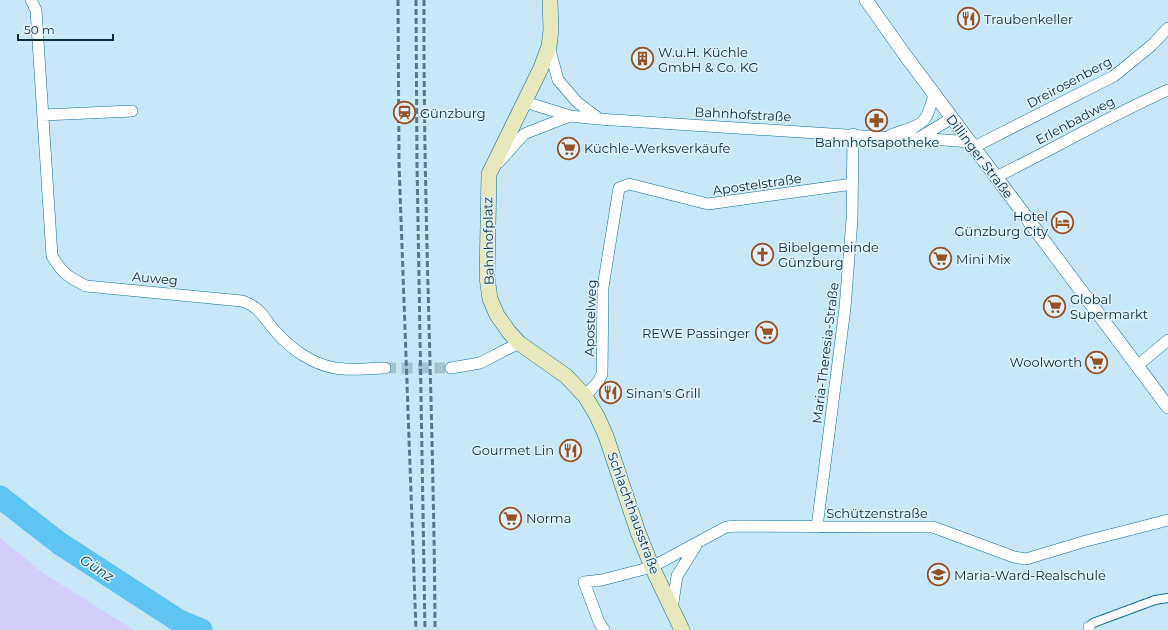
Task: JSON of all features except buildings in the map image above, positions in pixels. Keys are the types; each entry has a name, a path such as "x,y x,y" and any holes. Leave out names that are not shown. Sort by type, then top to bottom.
{"main road":[{"name":"Bahnhofplatz","path":"550,0 551,30 549,46 525,102 488,174 487,277 490,299 497,316 519,343 566,376 585,396"},
{"name":"Schlachthausstraße","path":"585,396 606,436 638,532 652,567 682,630"}],"street":[{"name":"Auweg","path":"31,0 36,10 52,256 61,271 86,286 242,301 253,305 259,310 274,330 299,353 319,363 336,368 385,368"},
{"name":"Dillinger Straße","path":"866,0 934,94 1168,407"},
{"name":"Dreirosenberg","path":"972,145 1114,76 1152,45 1168,28"},
{"path":"549,46 558,80 577,102 598,119"},
{"name":"Erlenbadweg","path":"996,177 1070,140 1125,109 1168,90"},
{"name":"Bahnhofstraße","path":"886,137 920,125 928,117 934,94"},
{"name":"Bahnhofstraße","path":"525,102 570,116 598,119 919,138 972,145"},
{"path":"42,114 132,111"},
{"name":"Bahnhofstraße","path":"488,174 524,134 570,116"},
{"path":"919,138 952,118"},
{"name":"Maria-Theresia-Straße","path":"817,527 845,308 853,184 852,134"},
{"name":"Apostelstraße","path":"619,188 630,184 708,204 853,184"},
{"name":"Apostelweg","path":"585,396 598,382 602,374 603,287 619,188"},
{"path":"1137,366 1168,340"},
{"path":"451,368 480,363 519,343"},
{"name":"Schützenstraße","path":"604,630 599,622 584,582 602,580 652,567 726,527 933,527 1014,557 1026,559 1086,541 1168,520"},
{"name":"Schützenstraße","path":"672,609 677,576 698,543"},
{"path":"1089,629 1093,623 1155,600 1168,598"}],"shaded area":[{"path":"0,538 43,573 134,630 0,630"}],"waterway":[{"name":"Günz","path":"0,497 59,543 179,621 201,630"}],"tunnel":[{"path":"385,368 451,368"}],"railway":[{"path":"398,0 399,164 416,630"},
{"path":"416,0 417,162 425,630"},
{"path":"424,0 425,158 433,472 435,630"}],"place":[{"name":"Traubenkeller","path":"968,19"},
{"name":"W.u.H. Küchle GmbH & Co. KG","path":"643,59"},
{"name":"Günzburg","path":"404,113"},
{"name":"Bahnhofsapotheke","path":"877,120"},
{"name":"Küchle-Werksverkäufe","path":"568,148"},
{"name":"Hotel Günzburg City","path":"1063,223"},
{"name":"Bibelgemeinde Günzburg","path":"762,254"},
{"name":"Mini Mix","path":"941,259"},
{"name":"Global Supermarkt","path":"1054,306"},
{"name":"REWE Passinger","path":"766,333"},
{"name":"Woolworth","path":"1097,362"},
{"name":"Sinan's Grill","path":"611,393"},
{"name":"Gourmet Lin","path":"570,450"},
{"name":"Norma","path":"511,518"},
{"name":"Maria-Ward-Realschule","path":"938,575"}]}
